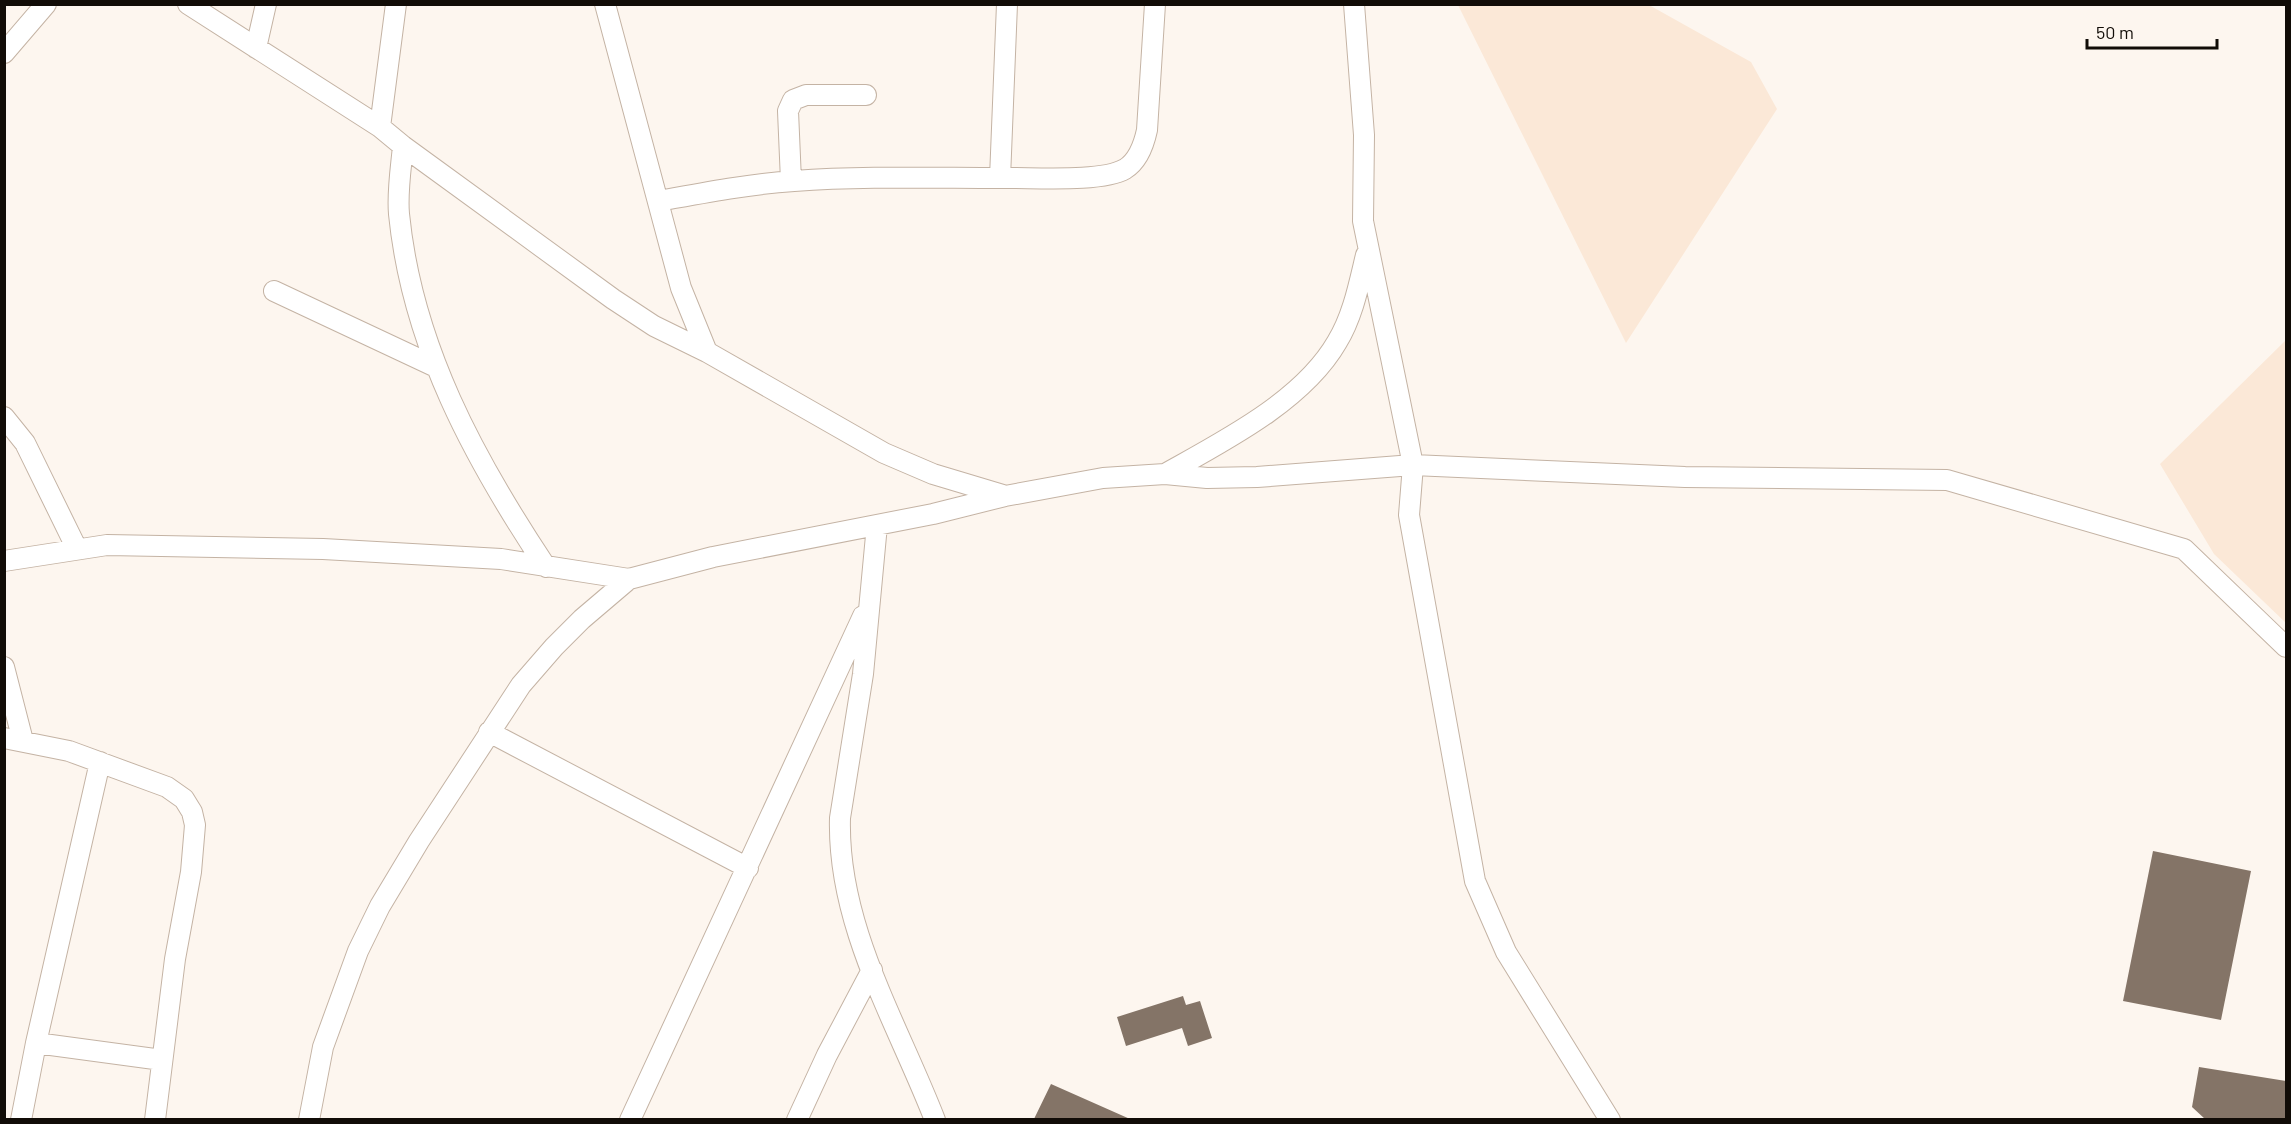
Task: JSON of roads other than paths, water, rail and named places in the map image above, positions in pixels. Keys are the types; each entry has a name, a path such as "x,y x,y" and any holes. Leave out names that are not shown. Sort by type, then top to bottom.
{"street":[{"path":"4,53 46,4"},
{"path":"188,4 380,127 403,146 654,326 707,352 884,453 933,474 1005,496"},
{"path":"256,48 266,4"},
{"path":"380,127 396,4"},
{"path":"605,4 681,288 707,352"},
{"path":"1000,178 1006,4"},
{"path":"658,201 791,181 865,177 1084,177 1116,173 1127,168 1137,158 1147,130 1155,4"},
{"path":"1354,4 1364,123 1363,221 1413,465 1409,515 1475,881 1506,952 1610,1119"},
{"path":"791,181 788,111 793,100 806,95 866,95"},
{"path":"403,146 399,212 412,291 428,349 466,434 502,500 546,567"},
{"path":"1166,474 1228,439 1284,399 1314,374 1338,340 1356,295 1367,249"},
{"path":"274,291 436,367"},
{"path":"4,417 25,443 77,549"},
{"path":"4,561 107,544 323,549 477,557 629,579 713,557 933,514 1005,496 1103,478 1166,474 1208,478 1257,477 1413,465 1685,477 1947,480 2184,549 2286,647"},
{"path":"877,525 863,674 842,807 840,842 843,874 882,1000 935,1119"},
{"path":"309,1119 323,1047 358,951 391,887 521,685 582,619 629,579"},
{"path":"630,1119 870,602"},
{"path":"4,667 14,740 69,752 167,787 184,798 192,812 195,825 191,872 175,959 155,1119"},
{"path":"489,732 748,868"},
{"path":"21,1119 100,762"},
{"path":"797,1119 827,1055 872,970"},
{"path":"36,1043 162,1060"}]}
